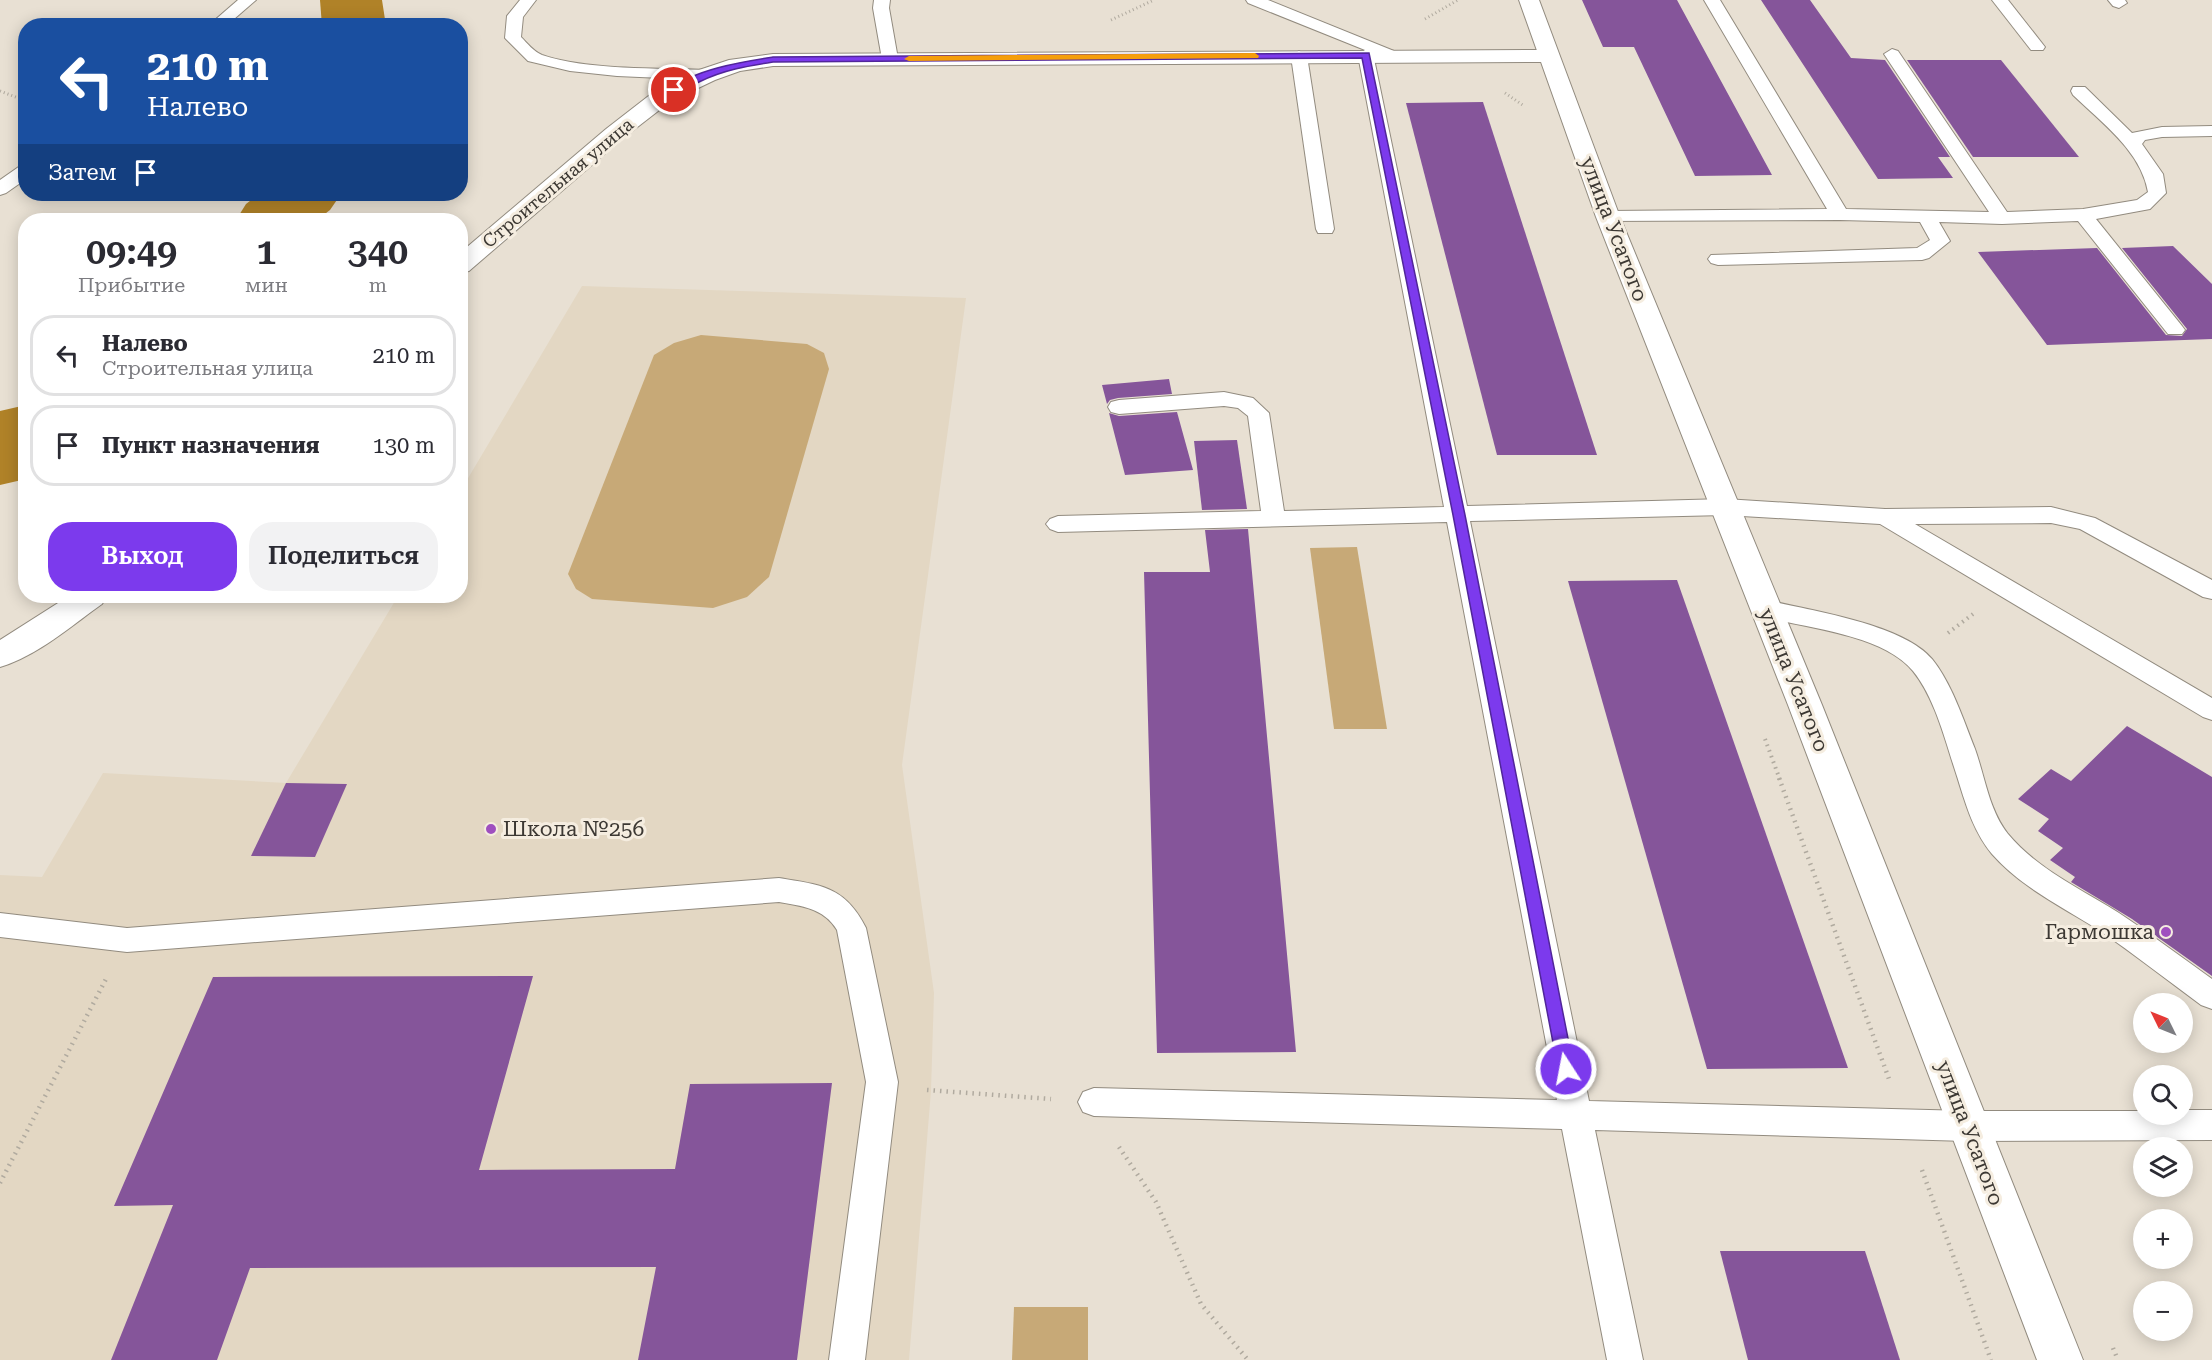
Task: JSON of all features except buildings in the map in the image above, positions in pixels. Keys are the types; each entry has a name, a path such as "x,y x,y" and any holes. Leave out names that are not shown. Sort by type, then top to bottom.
{"street":[{"name":"улица Усатого","path":"1529,0 1608,217 1805,705 2060,1360"},
{"name":"Строительная улица","path":"468,259 614,134 663,96 706,75 737,65 773,60 1366,55 1548,56"},
{"path":"0,655 82,603"}],"lane":[{"path":"226,18 248,0"},
{"path":"528,0 514,15 513,38 534,58 570,66 617,71 706,75"},
{"path":"882,0 881,8 890,59"},
{"path":"1254,0 1391,55"},
{"path":"1712,0 1840,214"},
{"path":"2000,0 2037,47"},
{"path":"1892,54 2002,218"},
{"path":"1366,55 1625,1360"},
{"path":"1299,56 1325,229"},
{"path":"1608,217 1840,214 2002,218 2083,215 2143,205 2157,193 2154,174 2133,144 2079,92"},
{"path":"2133,144 2139,136 2151,134 2212,131"},
{"path":"0,189 18,176"},
{"path":"2083,215 2175,330"},
{"path":"1718,259 1922,254 1940,241 1926,216"},
{"path":"1119,406 1224,399 1245,404 1258,413 1274,518"},
{"path":"1058,524 1725,507 1886,518 2051,515 2086,524 2212,591"},
{"path":"1886,518 2212,710"},
{"path":"1766,609 1867,635 1896,645 1916,658 1926,669 1957,736 1988,829 2005,850 2035,873 2135,939 2212,996"},
{"path":"0,925 127,940 779,890 820,897 843,914 851,928 882,1082 847,1360"},
{"path":"1094,1102 1967,1126 2212,1125"}],"path":[{"path":"0,91 18,98"},
{"path":"1916,658 2006,588"},
{"path":"0,1184 127,940"},
{"path":"882,1082 931,1091 1094,1102 1125,1160 1156,1202 1201,1304 1248,1360"}],"shaded area":[{"name":"Школа №256","path":"582,286 966,298 902,765 934,993 931,1091 909,1360 0,1360 0,875 42,877 103,773 286,783 394,603 468,603 468,478"},
{"path":"701,335 807,344 824,353 829,369 769,577 747,597 713,608 592,599 576,589 568,574 654,355 674,343"},
{"path":"1357,547 1387,729 1334,729 1310,548"},
{"path":"1014,1307 1088,1307 1088,1360 1012,1360"}],"waterway":[{"path":"351,0 353,18"},
{"path":"281,213 296,201"},
{"path":"0,457 18,440"}],"slow traffic":[{"path":"909,59 1255,56"}],"place":[{"name":"Школа №256","path":"491,829"},
{"name":"Гармошка","path":"2166,932"}],"route":[{"path":"674,90 706,75 737,65 773,60 1366,55 1459,515 1566,1069"}]}
